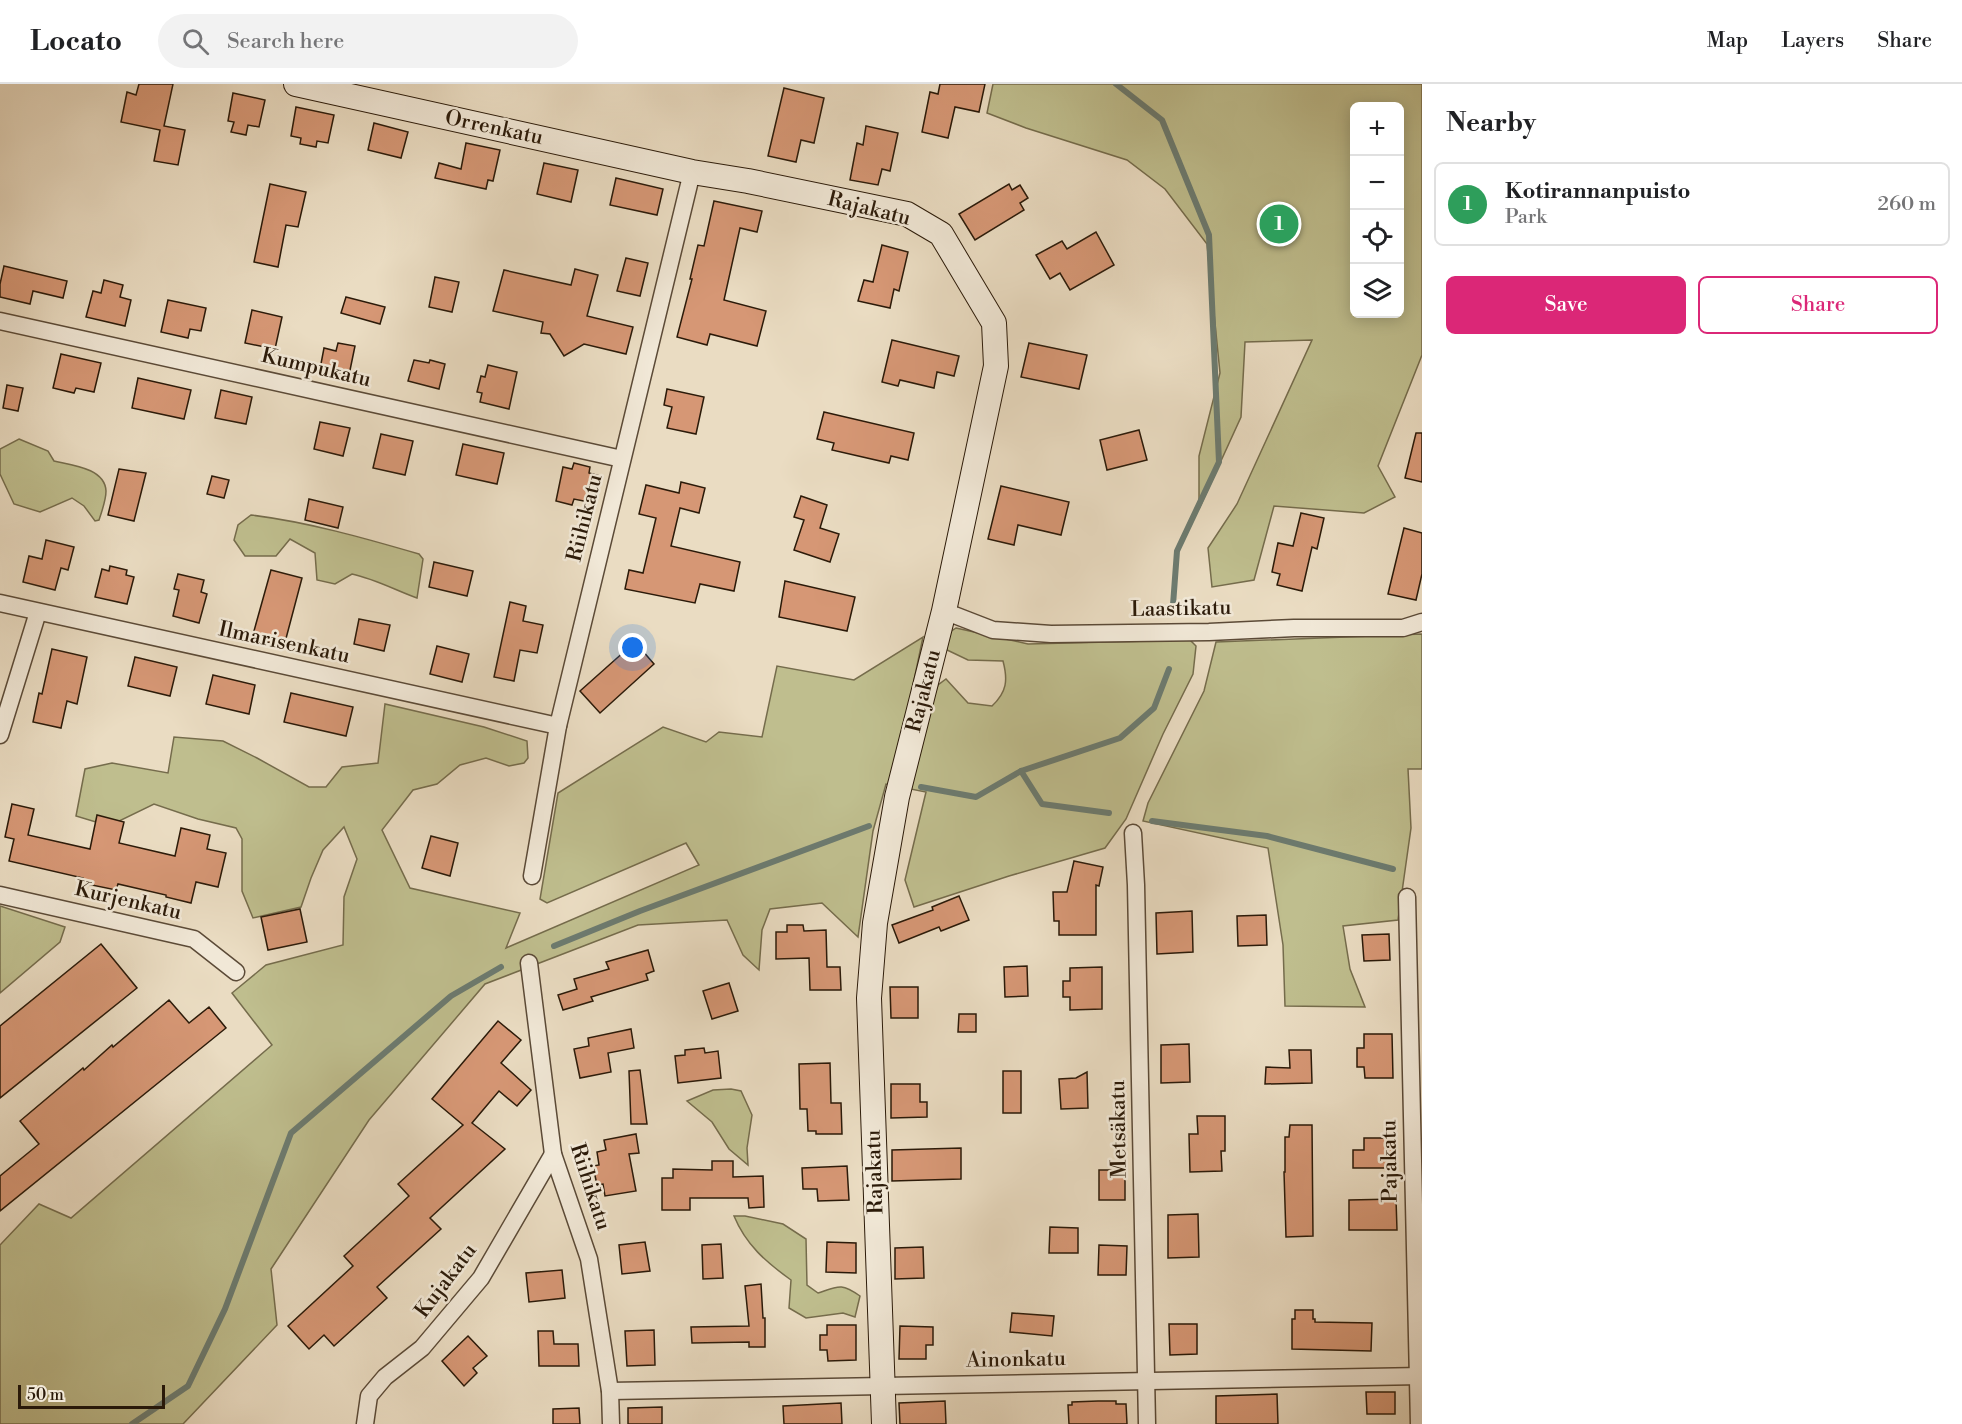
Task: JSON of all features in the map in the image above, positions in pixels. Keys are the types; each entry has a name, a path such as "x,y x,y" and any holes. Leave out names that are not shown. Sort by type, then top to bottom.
{"street":[{"name":"Orrenkatu","path":"296,84 693,172"},
{"name":"Riihikatu","path":"532,876 558,726 693,172"},
{"name":"Rajakatu","path":"693,172 907,214 941,234 994,323 996,366 944,611 897,797 875,923 868,998 884,1424"},
{"name":"Kumpukatu","path":"0,321 622,459"},
{"name":"Ilmarisenkatu","path":"0,603 558,726"},
{"name":"Laastikatu","path":"944,611 993,630 1051,634 1209,632 1294,628 1403,628 1422,622"},
{"path":"0,735 38,612"},
{"name":"Metsäkatu","path":"1133,834 1147,1424"},
{"name":"Kurjenkatu","path":"0,895 194,939 236,972"},
{"name":"Pajakatu","path":"1407,897 1420,1376 1419,1424"},
{"name":"Riihikatu","path":"530,963 553,1154 589,1259 610,1391 611,1424"},
{"name":"Kujakatu","path":"365,1424 369,1396 386,1377 422,1348 481,1278 553,1154"},
{"name":"Ainonkatu","path":"610,1391 1420,1376"}],"shaded area":[{"path":"993,84 1422,84 1422,355 1378,466 1395,497 1364,513 1274,506 1254,580 1212,587 1208,548 1237,504 1312,340 1245,342 1241,417 1199,509 1199,456 1220,373 1207,244 1165,189 1127,160 1026,128 987,113"},
{"path":"19,439 48,451 54,461 78,466 100,477 106,491 99,520 95,521 84,506 72,498 40,512 14,504 0,474 0,449"},
{"path":"251,515 315,526 419,554 423,559 417,598 352,574 335,584 317,580 315,553 290,539 276,556 245,556 234,540 238,525"},
{"path":"956,628 1028,644 1190,640 1196,646 1193,674 1163,734 1126,819 1105,848 914,907 905,880 926,792 886,784 873,831 858,937 822,903 770,909 762,930 759,970 743,955 727,920 638,925 485,984 369,1120 271,1269 277,1325 183,1424 0,1424 0,1245 39,1204 71,1218 272,1045 232,993 266,965 343,945 344,897 357,859 344,827 323,850 301,907 253,918 242,891 242,839 236,828 198,819 154,804 109,826 76,816 85,769 112,763 168,773 174,737 223,741 309,787 326,787 342,767 378,763 385,704 484,727 527,741 528,758 524,763 509,766 486,758 460,765 437,784 413,790 382,830 410,888 520,913 506,948 699,865 686,843 547,903 540,899 558,793 663,727 706,742 719,732 762,737 777,666 854,680 923,637 903,733 930,709 938,685 946,679 968,703 992,706 1001,696 1005,685 1003,661 968,660 945,649 947,634"},
{"path":"1422,634 1422,769 1408,769 1411,828 1398,920 1343,926 1350,969 1365,1007 1285,1006 1283,945 1268,848 1143,821 1148,803 1204,691 1216,642"},
{"path":"0,906 65,927 60,942 0,993"},
{"path":"713,1090 741,1091 752,1115 747,1148 748,1165 729,1149 712,1122 687,1101"},
{"path":"734,1216 783,1224 806,1239 807,1285 818,1293 844,1287 860,1296 855,1317 843,1313 806,1318 789,1308 791,1280 758,1252 744,1236"}],"building":[{"path":"139,84 173,84 164,126 185,130 178,165 154,161 160,130 121,122 127,92 136,95"},
{"path":"940,84 985,84 979,112 955,107 948,138 922,132 930,92 938,94"},
{"path":"784,88 824,98 814,143 801,140 796,162 768,156"},
{"path":"233,93 265,100 259,127 248,125 246,135 231,132 234,122 228,121"},
{"path":"296,107 334,115 328,143 317,141 316,147 300,144 301,138 291,136"},
{"path":"374,123 408,132 401,158 368,150"},
{"path":"866,126 898,133 890,171 882,169 878,185 850,180 857,143 863,145"},
{"path":"466,143 500,150 493,181 488,180 486,189 435,178 439,163 461,169"},
{"path":"544,163 578,170 571,202 537,194"},
{"path":"616,178 663,189 657,215 610,205"},
{"path":"270,184 306,192 298,227 286,225 278,267 254,262"},
{"path":"1009,184 1012,190 1020,185 1028,198 1020,203 1024,210 975,240 959,214"},
{"path":"714,201 762,211 757,232 740,228 724,300 766,311 757,346 710,334 707,345 677,337 698,245 704,246"},
{"path":"1096,232 1114,265 1070,290 1060,273 1050,279 1036,255 1062,241 1067,249"},
{"path":"882,245 908,252 899,291 894,289 890,308 858,301 864,280 873,282"},
{"path":"626,258 648,263 640,296 617,291"},
{"path":"4,266 67,281 63,298 33,291 30,304 0,297"},
{"path":"575,269 598,275 587,316 633,327 626,354 584,344 564,356 550,334 541,333 543,322 493,311 504,270 571,285"},
{"path":"435,277 459,282 452,312 429,307"},
{"path":"104,280 123,285 120,297 131,300 125,326 86,317 93,291 101,293"},
{"path":"346,297 385,307 380,324 341,313"},
{"path":"168,300 206,308 201,331 190,329 188,338 161,332"},
{"path":"252,310 282,317 275,349 245,343"},
{"path":"892,340 959,356 954,376 937,372 934,388 900,380 898,386 882,382"},
{"path":"338,343 355,346 349,375 320,369 324,348 336,351"},
{"path":"1029,343 1087,355 1079,389 1021,377"},
{"path":"61,354 101,363 94,392 76,388 74,393 53,388"},
{"path":"414,360 429,363 430,360 445,364 439,389 408,381"},
{"path":"488,365 517,372 509,409 480,402 482,393 477,392 481,376 485,377"},
{"path":"138,378 191,390 184,419 132,408"},
{"path":"7,385 23,388 18,411 3,408"},
{"path":"667,389 704,397 696,434 667,428 672,407 664,405"},
{"path":"221,390 252,397 246,424 215,418"},
{"path":"824,412 914,433 908,460 891,456 889,463 832,450 834,443 817,439"},
{"path":"320,422 350,428 343,456 314,449"},
{"path":"1139,430 1147,460 1107,470 1100,440"},
{"path":"1416,433 1422,433 1422,482 1405,478"},
{"path":"381,434 413,441 405,475 373,468"},
{"path":"463,444 504,453 497,484 456,475"},
{"path":"574,463 590,467 589,473 600,476 594,503 574,499 572,505 556,501 563,467 572,469"},
{"path":"119,469 146,473 134,521 108,515"},
{"path":"212,476 229,480 224,498 207,494"},
{"path":"681,482 705,488 699,513 680,508 671,546 740,562 734,591 700,584 695,603 625,589 629,570 643,573 656,518 639,514 646,485 679,493"},
{"path":"1001,486 1069,502 1061,535 1018,525 1014,545 988,539"},
{"path":"801,496 827,505 820,528 839,534 830,562 794,550 804,520 794,517"},
{"path":"309,499 343,507 338,528 305,520"},
{"path":"1301,513 1324,518 1317,549 1312,547 1302,591 1277,585 1280,574 1272,572 1278,543 1293,546"},
{"path":"1404,528 1422,533 1422,574 1416,600 1388,594"},
{"path":"46,540 74,547 68,570 61,568 55,590 23,582 29,556 42,559"},
{"path":"434,562 473,571 467,596 429,587"},
{"path":"110,566 127,570 126,575 134,577 127,604 95,597 102,569 109,571"},
{"path":"271,570 302,578 284,646 252,638"},
{"path":"178,574 204,580 201,592 207,594 199,623 173,616 179,590 174,589"},
{"path":"785,581 855,597 847,631 779,617"},
{"path":"510,602 526,606 523,621 543,625 537,653 520,650 514,681 494,677"},
{"path":"359,619 390,625 384,651 354,644"},
{"path":"635,642 654,664 600,713 580,691"},
{"path":"437,646 469,654 462,682 430,674"},
{"path":"52,649 87,657 77,704 67,701 61,728 33,722"},
{"path":"135,657 177,667 170,696 128,686"},
{"path":"213,675 255,685 249,714 206,704"},
{"path":"291,693 353,707 346,736 284,722"},
{"path":"12,804 34,809 28,835 90,849 97,815 124,822 119,843 175,856 181,828 210,835 207,849 226,853 218,887 196,882 191,903 118,884 116,890 82,883 83,878 9,861 14,839 5,837"},
{"path":"431,836 458,843 450,876 422,868"},
{"path":"1074,861 1103,867 1099,886 1096,885 1096,935 1059,935 1059,921 1054,921 1053,892 1067,892"},
{"path":"959,896 969,920 941,931 939,927 899,943 892,925 933,910 932,907"},
{"path":"300,909 307,942 268,950 261,917"},
{"path":"1192,911 1193,952 1157,954 1156,913"},
{"path":"1266,915 1267,945 1238,946 1237,916"},
{"path":"787,925 803,925 804,931 826,930 827,967 840,967 841,990 810,990 809,958 776,959 776,932 787,932"},
{"path":"1389,934 1390,960 1364,961 1362,935"},
{"path":"101,944 137,988 0,1098 0,1026"},
{"path":"648,950 654,971 646,974 648,980 591,997 593,1001 563,1010 558,995 577,989 574,979 609,969 606,962"},
{"path":"1027,966 1028,996 1005,997 1004,967"},
{"path":"1102,967 1102,1009 1070,1010 1070,997 1063,997 1063,981 1070,981 1070,968"},
{"path":"729,983 738,1011 712,1019 703,991"},
{"path":"890,987 918,987 918,1018 891,1018"},
{"path":"169,1000 189,1023 209,1007 226,1028 0,1211 0,1176 39,1144 20,1121"},
{"path":"959,1014 976,1014 976,1032 958,1032"},
{"path":"498,1021 521,1040 501,1063 531,1090 517,1106 499,1091 472,1123 505,1149 430,1218 441,1229 377,1287 387,1298 334,1346 324,1335 309,1349 288,1326 353,1266 344,1256 409,1196 398,1184 463,1125 432,1099"},
{"path":"631,1029 634,1048 608,1053 611,1072 580,1078 574,1049 589,1046 588,1038"},
{"path":"1364,1034 1392,1034 1393,1078 1365,1078 1364,1067 1357,1067 1357,1048 1364,1048"},
{"path":"1189,1044 1190,1082 1161,1083 1161,1045"},
{"path":"704,1048 705,1053 718,1051 721,1078 678,1083 675,1056 685,1055 685,1050"},
{"path":"1289,1050 1311,1050 1312,1083 1265,1084 1266,1067 1290,1068"},
{"path":"830,1063 831,1103 841,1103 842,1134 816,1134 816,1131 808,1131 807,1109 800,1109 799,1064"},
{"path":"640,1070 647,1124 631,1124 629,1071"},
{"path":"1003,1071 1021,1071 1021,1113 1003,1113"},
{"path":"1087,1072 1088,1108 1061,1109 1059,1079 1076,1078"},
{"path":"891,1084 920,1084 920,1102 927,1102 927,1117 891,1118"},
{"path":"1197,1116 1225,1116 1225,1151 1221,1151 1222,1171 1190,1172 1189,1134 1198,1134"},
{"path":"1290,1125 1312,1125 1313,1236 1286,1237 1285,1137 1289,1137"},
{"path":"636,1134 639,1153 629,1154 636,1191 605,1196 603,1184 597,1185 593,1166 599,1165 597,1152 606,1150 604,1140"},
{"path":"1364,1138 1395,1138 1396,1168 1353,1168 1353,1150 1364,1150"},
{"path":"961,1148 961,1179 892,1181 892,1150"},
{"path":"712,1161 733,1161 733,1177 763,1176 764,1207 749,1208 748,1198 690,1198 690,1210 662,1210 662,1178 673,1178 673,1169 712,1170"},
{"path":"847,1166 849,1200 818,1201 817,1189 803,1189 802,1168"},
{"path":"1099,1170 1125,1170 1125,1200 1099,1200"},
{"path":"1396,1199 1397,1230 1349,1230 1349,1200"},
{"path":"1198,1214 1199,1257 1168,1258 1168,1215"},
{"path":"1050,1227 1078,1228 1078,1253 1049,1253"},
{"path":"645,1242 650,1271 622,1274 619,1245"},
{"path":"827,1242 856,1243 856,1273 826,1272"},
{"path":"721,1244 723,1278 703,1279 702,1245"},
{"path":"1099,1245 1127,1246 1126,1275 1098,1275"},
{"path":"923,1247 924,1278 895,1279 895,1248"},
{"path":"562,1270 565,1298 529,1302 526,1273"},
{"path":"761,1284 763,1318 765,1318 765,1347 749,1347 749,1342 692,1343 691,1327 749,1326 745,1286"},
{"path":"1295,1310 1313,1310 1315,1322 1372,1323 1371,1351 1292,1349 1292,1319 1295,1319"},
{"path":"1012,1313 1054,1316 1052,1336 1010,1332"},
{"path":"1169,1324 1197,1324 1197,1354 1170,1355"},
{"path":"827,1325 856,1325 856,1360 828,1361 827,1350 820,1350 820,1335 827,1335"},
{"path":"900,1326 933,1327 933,1345 926,1345 926,1359 899,1359"},
{"path":"654,1330 655,1365 627,1366 625,1331"},
{"path":"538,1331 553,1331 554,1344 578,1344 579,1366 539,1366"},
{"path":"468,1336 487,1356 473,1368 477,1373 464,1386 442,1361"},
{"path":"1366,1392 1395,1392 1395,1414 1367,1414"},
{"path":"1277,1394 1278,1424 1216,1424 1216,1396"},
{"path":"945,1401 946,1424 900,1424 899,1403"},
{"path":"1116,1401 1116,1404 1126,1404 1127,1424 1069,1424 1068,1405 1072,1405 1072,1402"},
{"path":"841,1403 842,1424 784,1424 783,1406"},
{"path":"662,1407 662,1424 628,1424 628,1408"},
{"path":"579,1408 580,1424 553,1424 553,1409"}],"waterway":[{"path":"1116,84 1162,120 1209,235 1219,462 1177,551 1173,605"},
{"path":"921,787 976,797 1021,771 1120,738 1154,708 1169,669"},
{"path":"1021,771 1042,804 1109,813"},
{"path":"1152,821 1267,836 1393,869"},
{"path":"554,946 640,911 869,826"},
{"path":"132,1424 188,1386 225,1309 291,1133 451,996 501,967"}],"place":[{"name":"Kotirannanpuisto","path":"1279,224"}]}
